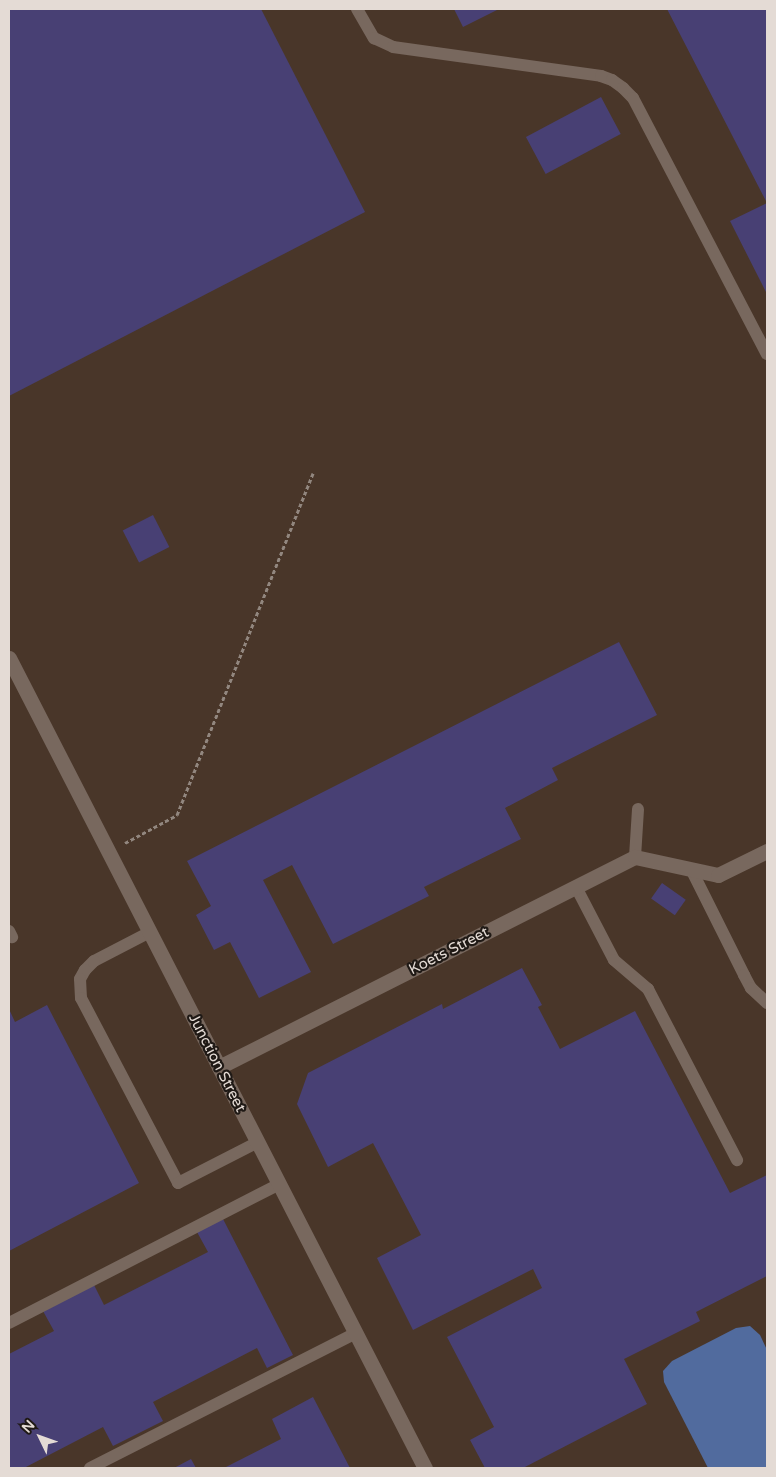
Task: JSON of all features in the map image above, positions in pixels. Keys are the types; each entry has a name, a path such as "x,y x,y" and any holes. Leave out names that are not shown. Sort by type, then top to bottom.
{"street":[{"name":"Junction Street","path":"9,658 425,1468"},
{"path":"635,856 718,875 767,851"},
{"name":"Koets Street","path":"219,1067 635,856"}],"lane":[{"path":"357,9 374,38 392,47 601,76 612,80 623,88 633,98 767,354"},
{"path":"635,856 638,809"},
{"path":"691,869 747,982 767,1003"},
{"path":"576,887 614,960 648,989 737,1160"},
{"path":"150,932 94,962 85,970 80,979 79,990 81,998 178,1183 258,1142"},
{"path":"9,1323 279,1184"},
{"path":"90,1468 356,1332"}],"path":[{"path":"108,851 177,815 313,473"}],"shaded area":[{"path":"9,9 767,9 767,1468 9,1468"}],"water":[{"path":"750,1326 760,1335 767,1350 767,1468 708,1468 664,1382 663,1371 672,1361 736,1328"}],"building":[{"path":"261,9 365,212 9,396 9,10"},
{"path":"454,9 499,9 463,27"},
{"path":"667,9 767,9 767,203"},
{"path":"601,97 621,134 546,174 526,137"},
{"path":"767,203 767,294 730,221"},
{"path":"153,515 169,547 139,563 123,530"},
{"path":"619,642 657,715 552,768 558,780 505,808 521,839 424,887 429,896 333,944 292,865 263,880 311,972 259,998 230,942 214,950 196,915 211,906 187,861"},
{"path":"662,883 686,900 675,915 651,899"},
{"path":"522,968 542,1005 538,1007 560,1049 635,1011 730,1193 767,1175 767,1276 696,1312 700,1321 624,1359 647,1404 523,1468 485,1468 470,1440 494,1427 447,1337 542,1288 533,1269 413,1330 377,1258 421,1235 373,1143 328,1167 297,1104 308,1073 442,1004 443,1009"},
{"path":"47,1005 139,1183 9,1251 9,1009 15,1022"},
{"path":"223,1219 293,1355 267,1368 257,1348 153,1402 163,1421 113,1446 103,1427 24,1468 9,1468 9,1354 54,1331 43,1311 94,1285 104,1305 208,1252 197,1232"},
{"path":"313,1397 350,1468 224,1468 281,1439 272,1419"},
{"path":"191,1459 196,1468 174,1468"}]}
